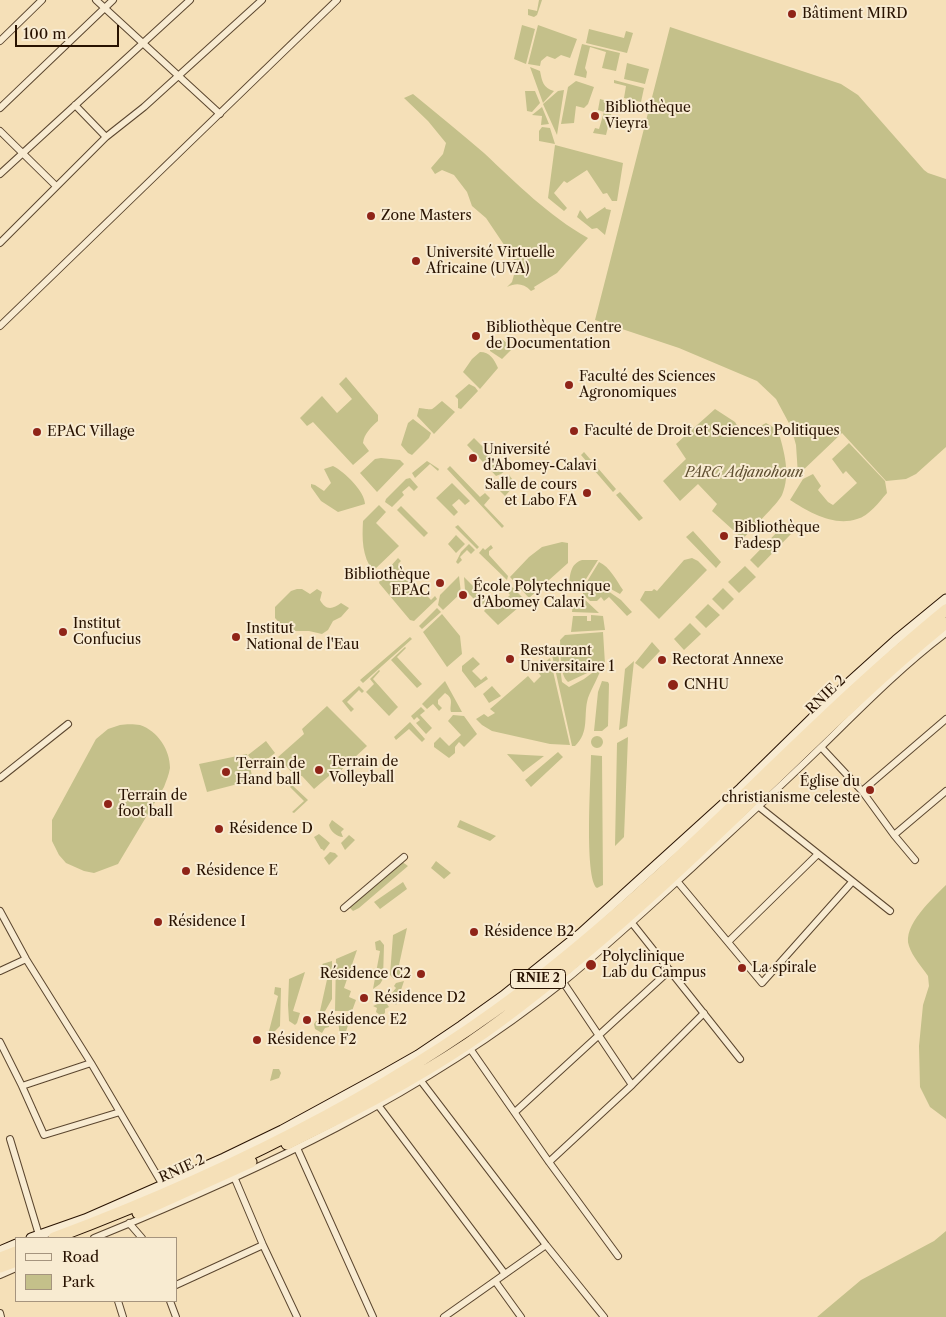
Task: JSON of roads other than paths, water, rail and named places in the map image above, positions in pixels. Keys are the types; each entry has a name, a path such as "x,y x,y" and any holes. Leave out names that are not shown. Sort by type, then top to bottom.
{"highway":[{"name":"RNIE 2","path":"56,1237 290,1134 354,1101 466,1033 546,973 626,918 740,800 852,691 902,645 946,610"},
{"name":"RNIE 2","path":"96,1236 352,1112 398,1087 470,1042 555,978 626,918 858,698 946,623"},
{"path":"0,1258 15,1252"},
{"path":"0,1267 15,1261"}],"street":[{"path":"0,40 42,0"},
{"path":"96,0 220,114"},
{"path":"0,108 113,0"},
{"path":"0,174 190,0"},
{"path":"0,242 106,137 144,107 262,0"},
{"path":"0,326 337,0"},
{"path":"75,105 106,137"},
{"path":"0,131 56,186"},
{"path":"10,1139 35,1237 165,1189 282,1130 418,1055 503,996 580,934 720,807 874,660 946,599"},
{"path":"96,1236 235,1179 331,1131 421,1081 471,1050 518,1017 563,982 626,918 677,881 896,675 946,633"},
{"path":"862,791 946,719"},
{"path":"0,778 68,724"},
{"path":"821,747 862,791 915,860"},
{"path":"894,835 946,791"},
{"path":"758,806 890,911"},
{"path":"728,942 818,854"},
{"path":"344,908 404,857"},
{"path":"677,881 762,983 852,882"},
{"path":"0,911 26,959 91,1063 165,1189"},
{"path":"626,918 670,970 740,1059"},
{"path":"0,971 26,959"},
{"path":"515,1112 670,970"},
{"path":"563,982 632,1085"},
{"path":"549,1162 632,1085 704,1013"},
{"path":"0,1042 44,1135 120,1112"},
{"path":"471,1050 549,1162 618,1256"},
{"path":"22,1086 91,1063"},
{"path":"421,1081 546,1245 604,1317"},
{"path":"378,1105 505,1274"},
{"path":"297,1148 373,1317"},
{"path":"235,1179 263,1245 297,1317"},
{"path":"129,1223 141,1237"},
{"path":"0,1251 15,1244"},
{"path":"178,1284 263,1245"},
{"path":"444,1317 546,1245"},
{"path":"0,1275 15,1268"},
{"path":"495,1281 521,1317"},
{"path":"118,1302 123,1317"},
{"path":"170,1302 176,1317"},
{"path":"0,1313 1,1317"}],"place":[{"name":"Bâtiment MIRD","path":"792,14"},
{"name":"Bibliothèque Vieyra","path":"595,116"},
{"name":"Zone Masters","path":"371,216"},
{"name":"Université Virtuelle Africaine (UVA)","path":"416,261"},
{"name":"Bibliothèque Centre de Documentation","path":"476,336"},
{"name":"Faculté des Sciences Agronomiques","path":"569,385"},
{"name":"Faculté de Droit et Sciences Politiques","path":"574,431"},
{"name":"EPAC Village","path":"37,432"},
{"name":"Université d'Abomey-Calavi","path":"473,458"},
{"name":"Salle de cours et Labo FA","path":"587,493"},
{"name":"Bibliothèque Fadesp","path":"724,536"},
{"name":"Bibliothèque EPAC","path":"440,583"},
{"name":"École Polytechnique d’Abomey Calavi","path":"463,595"},
{"name":"Institut Confucius","path":"63,632"},
{"name":"Institut National de l'Eau","path":"236,637"},
{"name":"Restaurant Universitaire 1","path":"510,659"},
{"name":"Rectorat Annexe","path":"662,660"},
{"name":"CNHU","path":"673,685"},
{"name":"Terrain de Volleyball","path":"319,770"},
{"name":"Terrain de Hand ball","path":"226,772"},
{"name":"Église du christianisme celeste","path":"870,790"},
{"name":"Terrain de foot ball","path":"108,804"},
{"name":"Résidence D","path":"219,829"},
{"name":"Résidence E","path":"186,871"},
{"name":"Résidence I","path":"158,922"},
{"name":"Résidence B2","path":"474,932"},
{"name":"Polyclinique Lab du Campus","path":"591,965"},
{"name":"La spirale","path":"742,968"},
{"name":"Résidence C2","path":"421,974"},
{"name":"Résidence D2","path":"364,998"},
{"name":"Résidence E2","path":"307,1020"},
{"name":"Résidence F2","path":"257,1040"}],"park label":[{"name":"PARC Adjanohoun","path":"744,473"}]}
